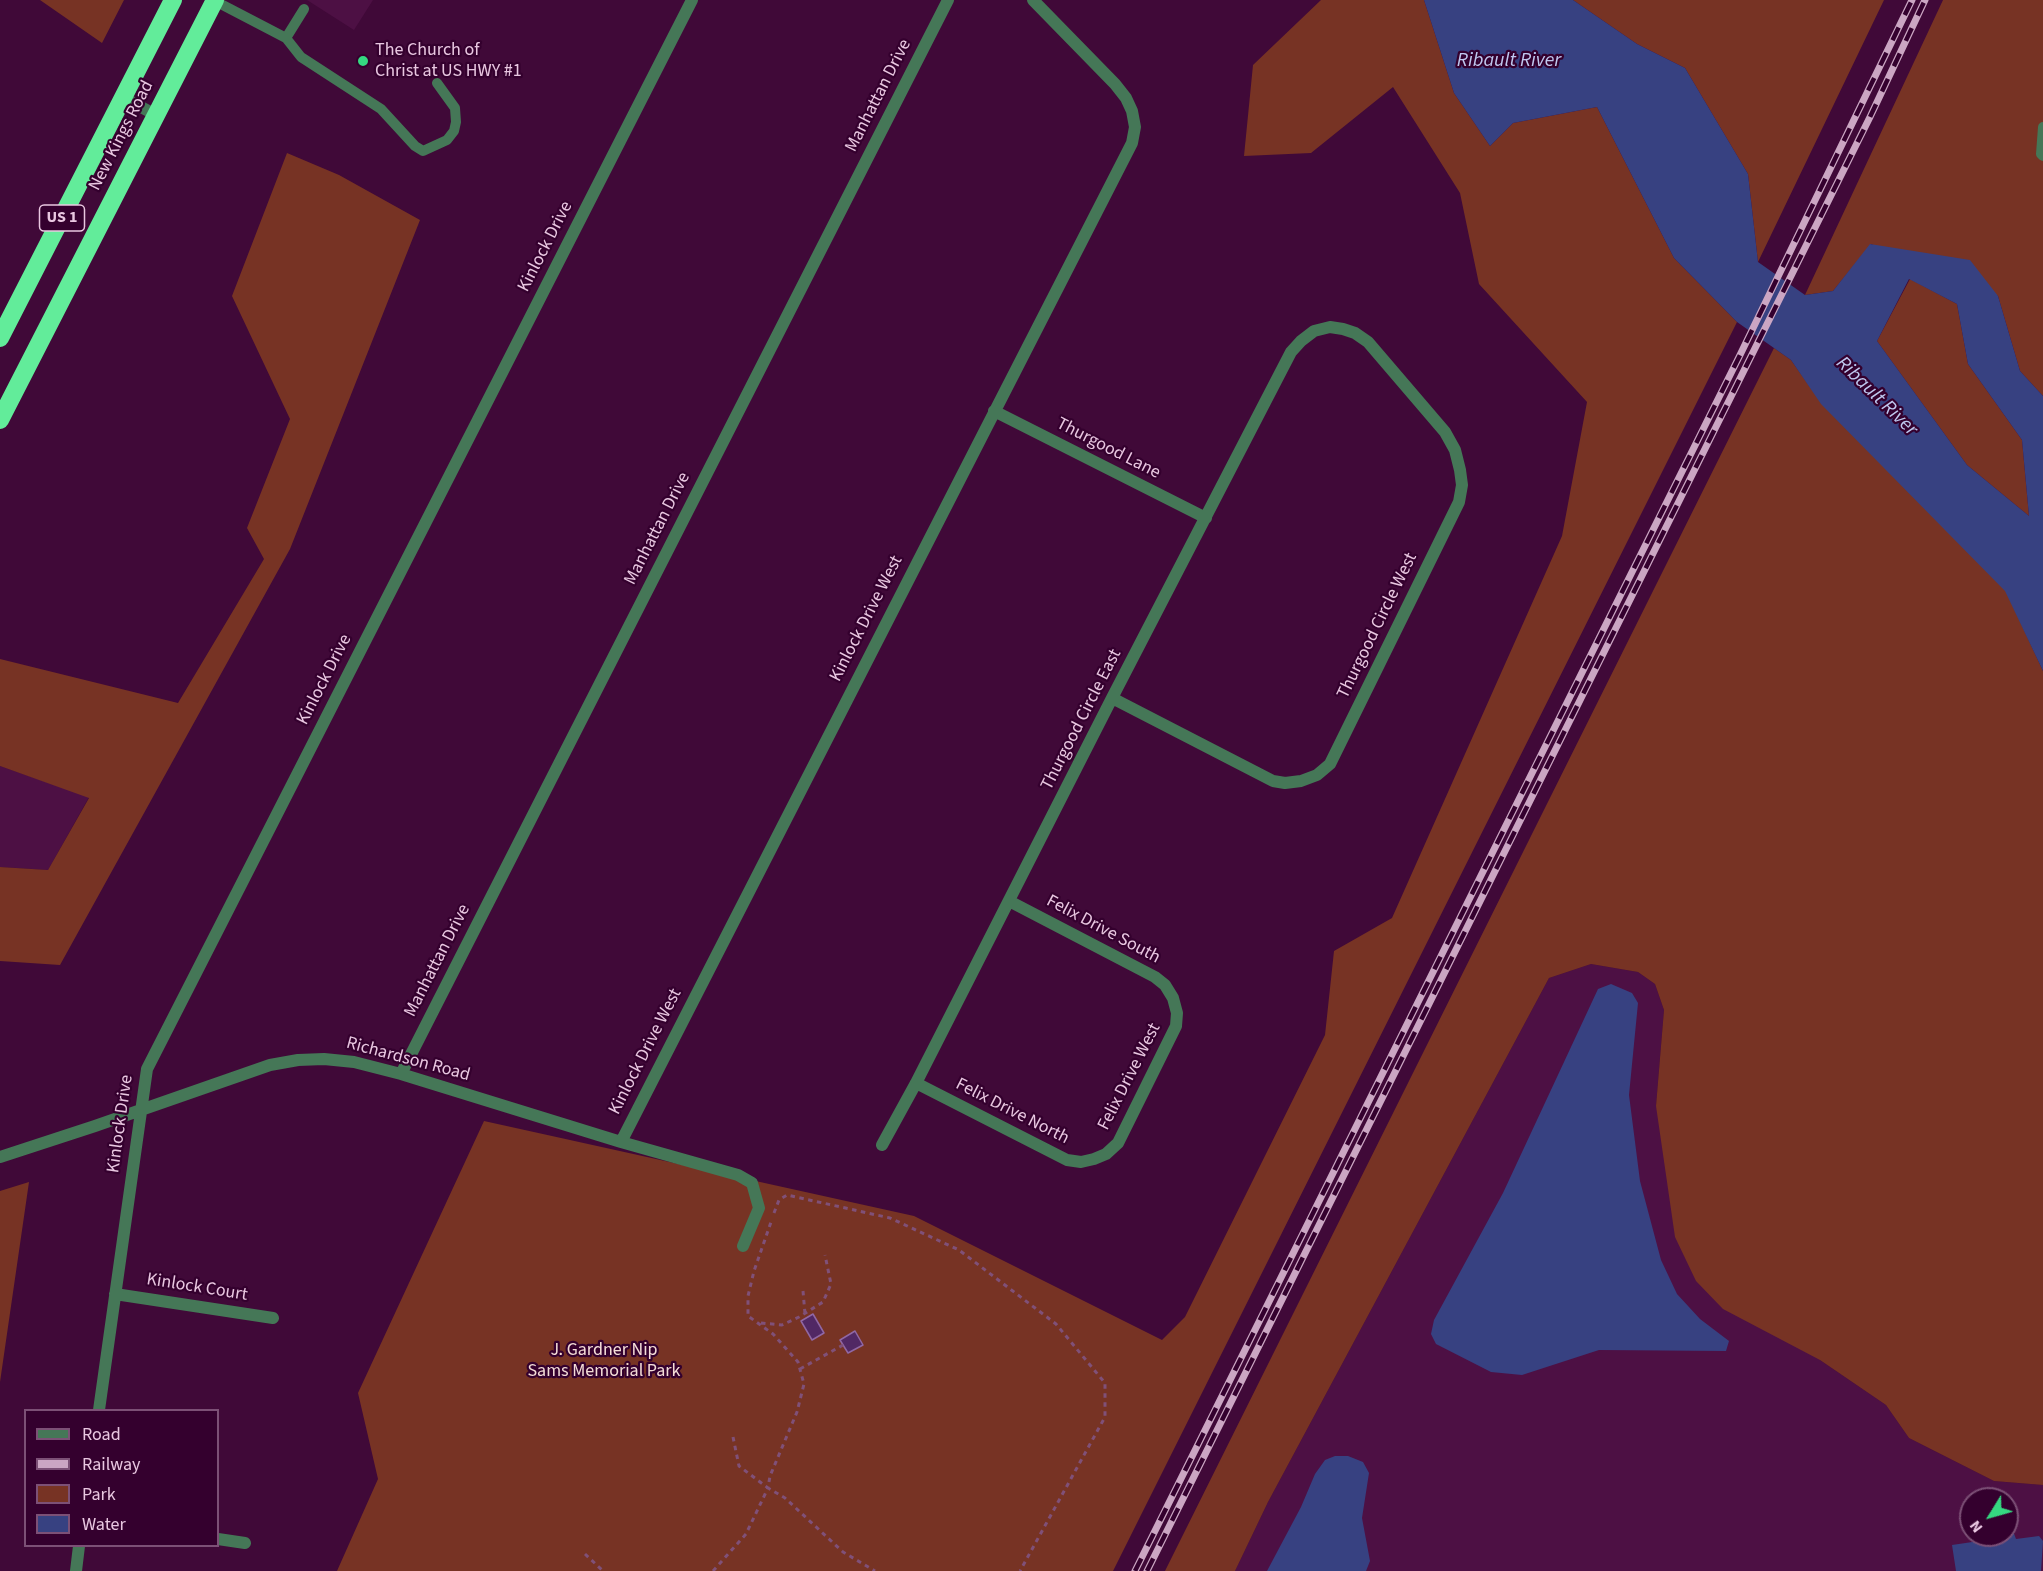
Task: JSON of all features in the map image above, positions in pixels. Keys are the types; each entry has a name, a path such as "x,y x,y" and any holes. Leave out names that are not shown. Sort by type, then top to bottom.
{"highway":[{"name":"New Kings Road","path":"0,338 173,0"},
{"name":"New Kings Road","path":"0,420 215,0"}],"street":[{"name":"Kinlock Drive","path":"99,1409 147,1069 692,0"},
{"name":"Manhattan Drive","path":"401,1074 948,0"},
{"name":"Kinlock Drive West","path":"621,1142 1132,143 1135,127 1132,111 1126,98 1033,0"},
{"path":"124,98 156,115"},
{"name":"Thurgood Circle West","path":"1112,698 1273,782 1301,781 1317,775 1330,764 1459,502 1462,485 1455,450 1445,432 1368,342 1355,333 1330,327"},
{"name":"Thurgood Circle East","path":"882,1145 1291,352 1301,340 1314,331 1330,327"},
{"name":"Thurgood Lane","path":"994,411 1206,518"},
{"name":"Felix Drive South","path":"1009,902 1155,976 1165,985 1173,998"},
{"name":"Felix Drive West","path":"1094,1159 1106,1154 1118,1143 1176,1026 1178,1013 1173,998"},
{"name":"Richardson Road","path":"0,1157 246,1072 298,1060 324,1059 354,1062 738,1175 752,1183 759,1208 743,1246"},
{"name":"Felix Drive North","path":"916,1083 1067,1160 1094,1159"},
{"name":"Kinlock Court","path":"115,1294 273,1318"},
{"path":"219,1539 245,1543"},
{"path":"76,1571 79,1547"}],"lane":[{"path":"215,0 286,38 302,57 381,109 415,146 423,151 447,140 454,131 456,122 455,108 437,83"},
{"path":"286,38 304,9"},
{"path":"2043,127 2041,154 2043,156"}],"path":[{"path":"713,1571 746,1534 768,1488 770,1476 797,1412 804,1384 798,1362 773,1334 748,1316 748,1296 754,1271 779,1200 787,1195 890,1218 959,1250 1056,1324 1105,1383 1105,1417 1020,1571"},
{"path":"759,1323 782,1325 823,1302 831,1284 825,1256"},
{"path":"803,1291 805,1314"},
{"path":"800,1369 843,1346"},
{"path":"733,1437 739,1466 785,1498 843,1552 875,1571"},
{"path":"585,1554 603,1571"}],"shaded area":[{"path":"307,0 373,0 354,30"},
{"path":"0,766 89,797 48,870 0,867"},
{"path":"1591,964 1638,972 1655,984 1664,1010 1656,1106 1820,1360 1886,1405 1909,1438 1994,1481 2043,1485 2043,1571 1235,1571 1268,1502 1549,978"}],"green space":[{"path":"40,0 124,0 102,43"},
{"name":"J. Gardner Nip Sams Memorial Park","path":"1321,0 1424,0 1454,93 1490,146 1513,123 1597,107 1674,258 1737,322 1113,1571 337,1571 378,1479 358,1393 484,1121 914,1216 1162,1340 1185,1317 1325,1035 1334,951 1392,918 1562,536 1587,402 1479,284 1460,193 1393,87 1311,153 1244,156 1253,65"},
{"path":"1573,0 1884,0 1758,262 1748,174 1685,68 1637,44"},
{"path":"1943,0 2043,0 2043,396 2020,371 1998,296 1871,244 1833,291 1805,295"},
{"path":"287,153 339,175 420,220 290,549 60,965 0,961 0,867 48,870 89,798 0,766 0,659 178,703 264,559 247,528 290,419 232,296"},
{"path":"1910,279 1957,304 1968,364 2022,440 2029,516 1967,465 1877,341"},
{"path":"1774,348 1791,360 1822,404 2006,591 2043,671 2043,1485 1994,1481 1909,1438 1886,1405 1820,1360 1723,1309 1696,1281 1675,1237 1656,1106 1664,1010 1655,984 1638,972 1591,964 1549,978 1268,1502 1235,1571 1165,1571"},
{"path":"29,1182 0,1382 0,1191"}],"water":[{"name":"Ribault River","path":"1424,0 1573,0 1637,44 1685,68 1748,174 1758,262 1805,295 1833,291 1870,244 1970,260 1998,296 2020,371 2043,396 2043,671 2005,591 1821,404 1791,360 1737,322 1674,258 1597,107 1513,123 1490,146 1454,93","holes":["1909,279 1957,304 1968,364 2022,440 2029,516 1967,465 1877,341"]},
{"path":"1611,984 1632,993 1638,1003 1629,1095 1640,1181 1661,1260 1677,1294 1700,1319 1729,1341 1726,1351 1599,1350 1522,1375 1491,1372 1436,1344 1431,1334 1434,1320 1503,1193 1598,989"},
{"path":"1335,1456 1348,1456 1363,1462 1369,1473 1362,1518 1370,1561 1366,1571 1267,1571 1301,1507 1315,1474 1325,1460"},
{"path":"2039,1536 2043,1541 2041,1571 1956,1571 1952,1545 2019,1547 2019,1539"}],"building":[{"path":"813,1314 824,1333 812,1340 801,1321"},
{"path":"855,1331 863,1345 848,1353 840,1340"}],"railway":[{"path":"1135,1571 1740,355 1912,0"},
{"path":"1147,1571 1870,117 1925,0"}],"place":[{"name":"The Church of Christ at US HWY #1","path":"363,61"}]}
